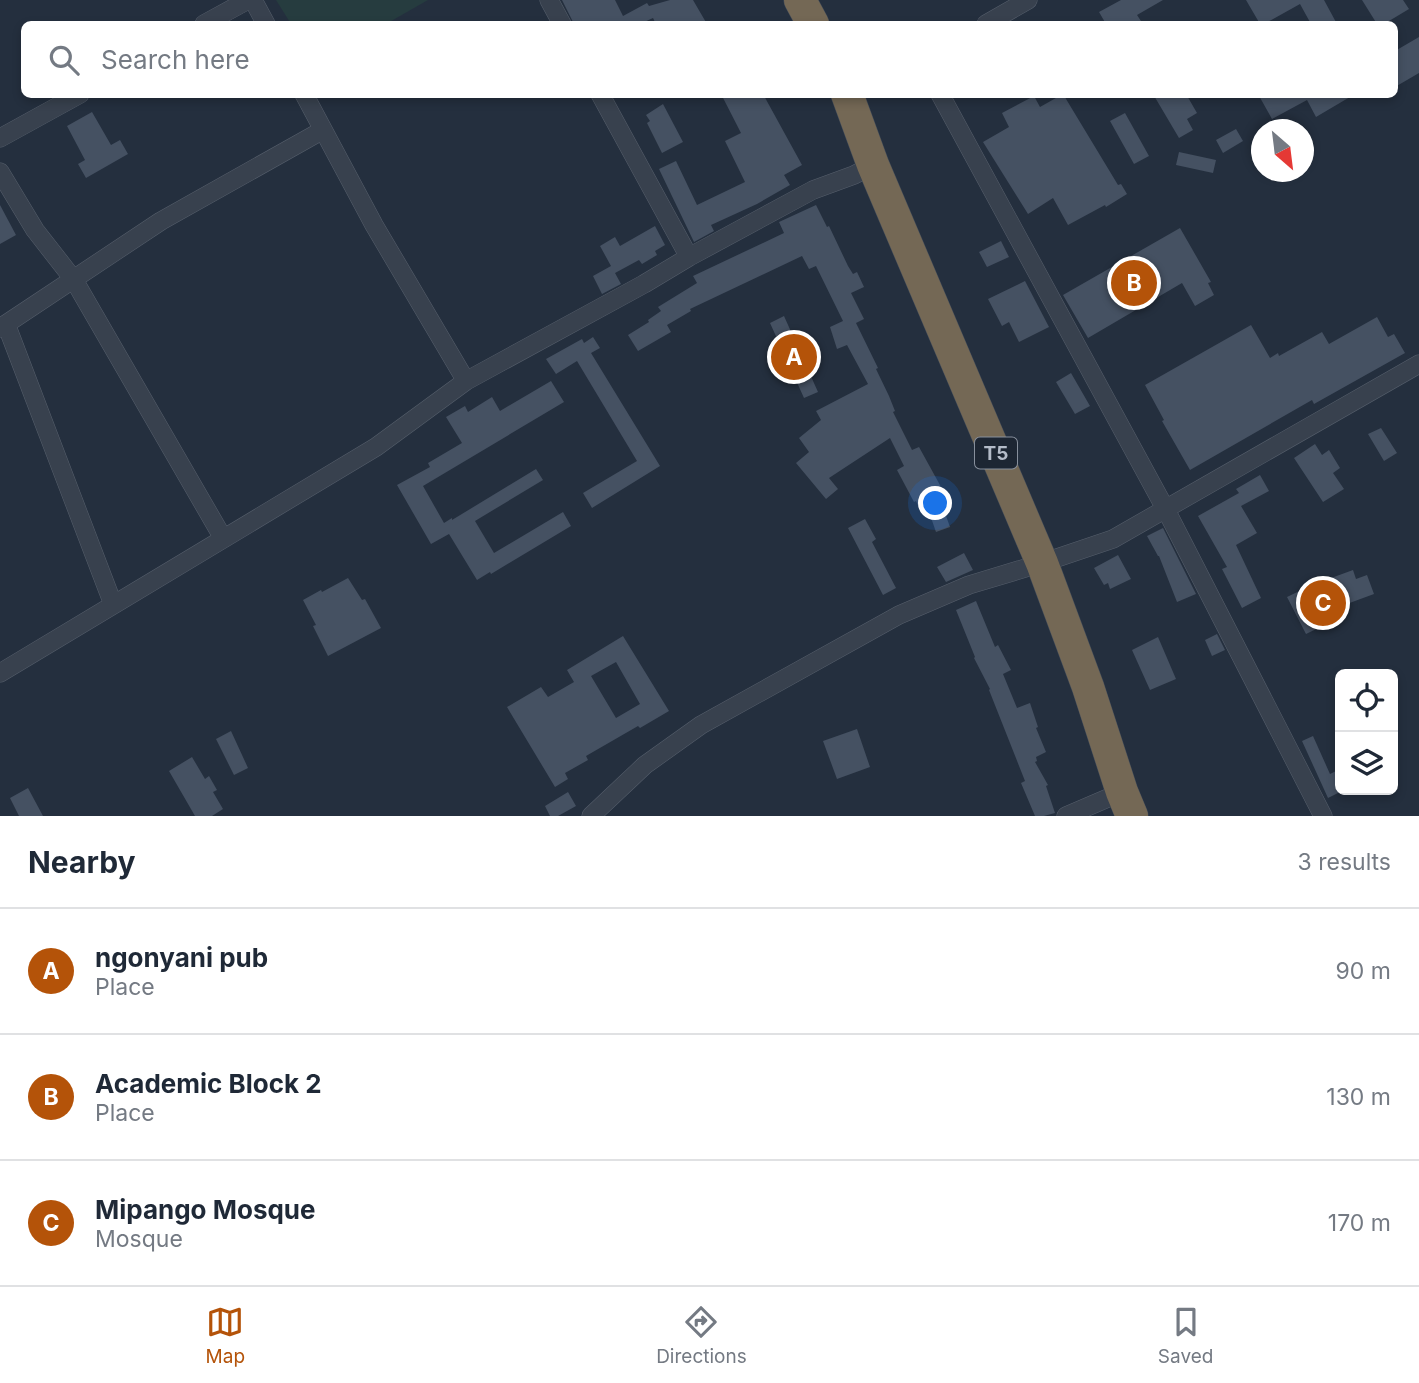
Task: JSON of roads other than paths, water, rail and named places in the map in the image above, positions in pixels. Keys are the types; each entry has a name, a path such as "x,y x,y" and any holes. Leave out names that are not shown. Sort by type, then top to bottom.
{"highway":[{"path":"800,0 811,21"},
{"name":"T5","path":"853,98 873,165 1042,564 1088,687 1127,804"}],"street":[{"path":"210,21 250,0 264,21"},
{"path":"549,0 560,21"},
{"path":"991,21 1028,0"},
{"path":"0,138 73,98"},
{"path":"306,98 374,225 466,381"},
{"path":"602,98 689,257"},
{"path":"942,98 1166,510 1322,816"},
{"path":"113,604 3,326 161,221 323,130"},
{"path":"0,673 376,447 466,381 813,190 873,165"},
{"path":"0,172 35,230 74,280 223,538"},
{"path":"591,816 645,765 701,725 899,615 969,585 1042,564 1113,539 1419,364"},
{"path":"1066,816 1127,804"}],"place":[{"name":"Academic Block 2","path":"1134,283"},
{"name":"ngonyani pub","path":"794,357"},
{"name":"Mipango Mosque","path":"1323,603"}]}
